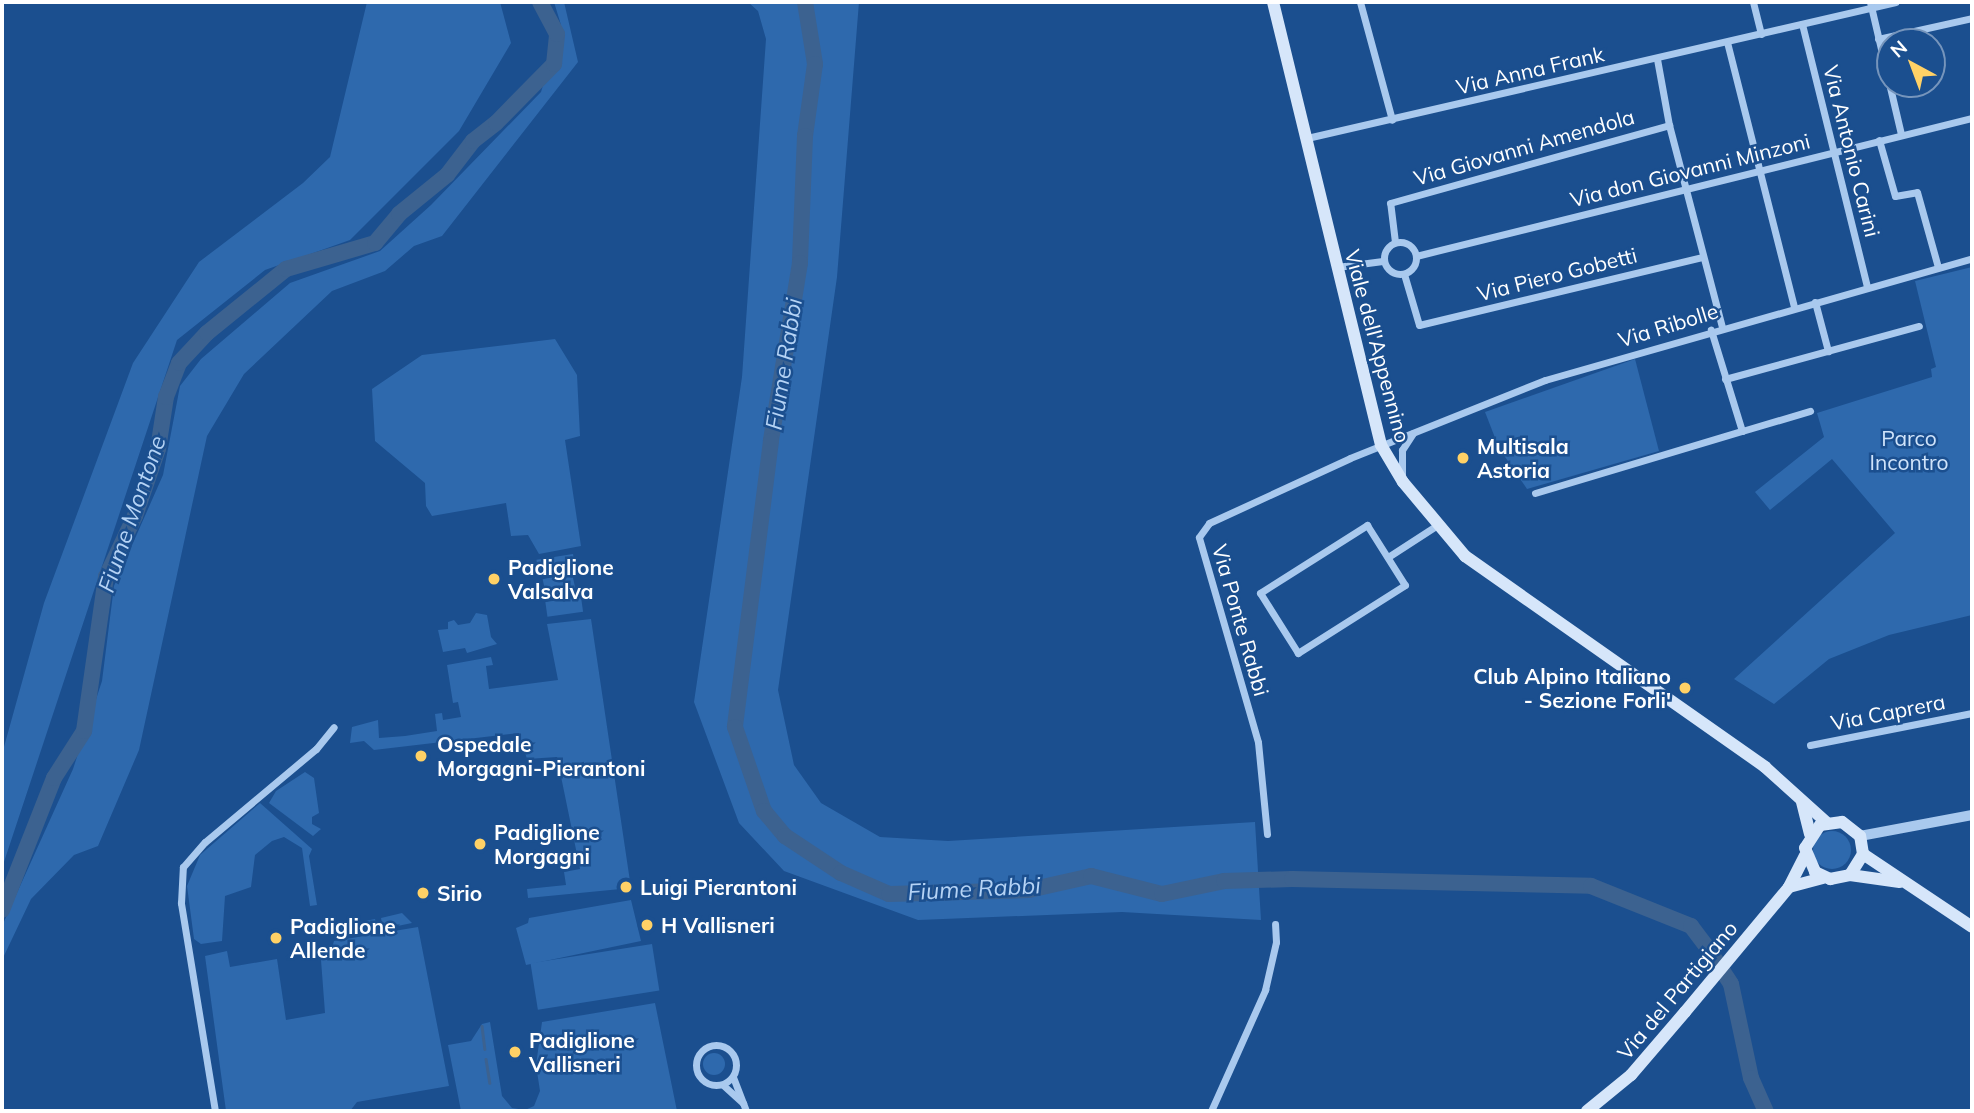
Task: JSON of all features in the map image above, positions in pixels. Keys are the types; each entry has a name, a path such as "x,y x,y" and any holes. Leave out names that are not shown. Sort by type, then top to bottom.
{"main road":[{"name":"Viale dell'Appennino","path":"1273,2 1381,445 1403,482 1436,526 1465,556 1765,766 1826,822 1849,825 1860,836"},
{"path":"1802,802 1810,834 1805,856 1823,877"},
{"path":"1810,834 1826,822"},
{"path":"1850,875 1863,854 1860,836"},
{"path":"1863,854 1900,882 1972,927"},
{"name":"Via del Partigiano","path":"1587,1111 1631,1074 1685,1012 1789,887 1805,856"},
{"path":"1789,887 1823,877 1850,875 1900,882"}],"street":[{"path":"1360,2 1392,120"},
{"path":"1753,2 1761,34"},
{"name":"Via Anna Frank","path":"1307,138 1657,59 1870,5 1896,2"},
{"path":"1870,5 1876,30"},
{"path":"1927,28 1972,18"},
{"name":"Via Antonio Carini","path":"1802,24 1867,287"},
{"path":"1727,42 1794,307"},
{"path":"1657,59 1669,125 1722,327"},
{"path":"1892,98 1901,134"},
{"name":"Via don Giovanni Minzoni","path":"1416,256 1972,118"},
{"name":"Via Giovanni Amendola","path":"1395,242 1390,203 1669,125"},
{"path":"1879,140 1895,196 1917,192 1938,267"},
{"path":"1395,242 1411,246 1416,256 1412,269 1404,274 1393,274 1383,261 1387,247 1395,242"},
{"name":"Via Piero Gobetti","path":"1404,274 1419,326 1703,257"},
{"name":"Via Ribolle","path":"1381,445 1545,380 1711,330 1972,258"},
{"path":"1337,267 1383,261"},
{"path":"1815,302 1828,351"},
{"path":"1725,379 1919,326"},
{"path":"1711,330 1742,431"},
{"path":"1535,493 1810,411"},
{"path":"1403,482 1402,450 1414,432"},
{"name":"Via Ponte Rabbi","path":"1267,834 1258,742 1199,537 1209,523 1230,510 1381,445"},
{"path":"1367,525 1388,557 1405,585 1298,653 1260,593 1367,525"},
{"path":"1388,557 1436,526"},
{"name":"Via Caprera","path":"1810,745 1972,713"},
{"path":"215,1111 181,903 183,867 205,842 316,749 334,727"},
{"path":"1860,836 1972,815"},
{"path":"1211,1111 1265,990 1276,942 1275,924"},
{"path":"733,1077 723,1084 709,1083 701,1074 697,1061 703,1048 713,1044 729,1052 736,1062 733,1077 745,1107"},
{"path":"723,1084 745,1107"}],"green space":[{"path":"367,2 500,2 511,43 459,131 350,240 265,270 177,340 2,868 2,754 44,603 133,363 199,262 303,183 330,157"},
{"path":"554,2 564,2 578,62 442,236 414,246 385,271 332,291 244,374 207,436 139,750 98,846 74,855 31,899 2,960 2,926 73,769 102,681 114,586 163,475 180,386 201,359 290,283 380,251 431,205 541,92 561,25"},
{"path":"748,2 859,2 837,277 778,690 794,765 821,803 880,837 948,841 1255,822 1261,920 1122,912 918,920 784,871 739,823 694,702 742,377 766,39 758,11"},
{"name":"Parco Incontro","path":"1972,267 1972,615 1889,635 1829,659 1774,704 1734,679 1895,533 1832,459 1770,510 1755,492 1824,437 1817,413 1932,377 1931,369 1936,367 1915,281"},
{"path":"555,339 577,375 580,436 565,440 581,546 539,554 528,535 511,536 506,503 432,516 426,506 425,483 375,441 372,389 422,355"},
{"path":"1635,359 1659,451 1527,489 1499,448 1485,412"},
{"path":"573,554 575,567 538,573 536,560"},
{"path":"572,573 576,592 547,598 543,579"},
{"path":"581,597 583,612 547,617 545,602"},
{"path":"476,613 487,615 491,637 497,644 467,653 465,648 443,652 438,630 448,629 448,622 454,620 458,625 470,623"},
{"path":"591,619 631,888 528,898 527,889 566,885 564,872 580,869 557,757 527,759 519,733 374,750 364,741 350,743 352,727 378,720 379,738 405,736 437,731 435,714 442,713 443,720 461,717 458,702 453,703 447,665 491,657 493,665 486,666 489,689 558,680 547,624"},
{"path":"305,772 314,778 319,813 312,817 312,824 321,829 313,836 269,803 276,791"},
{"path":"260,803 312,849 309,856 317,905 310,906 302,848 284,837 272,841 255,855 251,887 225,896 222,941 201,944 194,939 187,886 200,855"},
{"path":"1832,831 1845,837 1851,850 1845,863 1832,869 1819,863 1813,850 1819,837"},
{"path":"631,900 641,941 526,965 516,928 528,923 529,918"},
{"path":"402,913 412,923 383,929 381,918"},
{"path":"375,919 378,930 328,936 327,932"},
{"path":"418,927 449,1086 357,1102 350,1111 226,1111 205,956 227,951 230,967 277,959 286,1020 325,1013 321,960 338,951 331,951 334,941"},
{"path":"652,944 659,990 538,1010 531,963"},
{"path":"655,1003 677,1111 461,1111 448,1045 471,1041 482,1024 490,1022 502,1096 512,1108 525,1110 534,1106 540,1091 536,1065 542,1022"},
{"path":"714,1053 722,1056 725,1064 722,1072 714,1075 706,1072 703,1064 706,1056"}],"waterway":[{"name":"Fiume Montone","path":"2,910 54,778 84,731 106,577 135,516 158,449 166,397 179,363 207,333 286,269 375,243 399,214 447,175 473,141 496,123 554,64 557,34 540,2"},
{"name":"Fiume Rabbi","path":"805,2 815,64 805,136 800,263 771,441 735,727 764,811 785,836 841,873 889,894 1029,890 1091,876 1162,894 1224,881 1292,879 1591,886 1691,926 1731,984 1751,1078 1766,1111"},
{"path":"482,1026 485,1049"},
{"path":"486,1059 490,1083"}],"place":[{"name":"Multisala Astoria","path":"1463,458"},
{"name":"Padiglione Valsalva","path":"494,579"},
{"name":"Club Alpino Italiano - Sezione Forli'","path":"1685,688"},
{"name":"Ospedale Morgagni-Pierantoni","path":"421,756"},
{"name":"Padiglione Morgagni","path":"480,844"},
{"name":"Luigi Pierantoni","path":"626,887"},
{"name":"Sirio","path":"423,893"},
{"name":"H Vallisneri","path":"647,925"},
{"name":"Padiglione Allende","path":"276,938"},
{"name":"Padiglione Vallisneri","path":"515,1052"}]}
